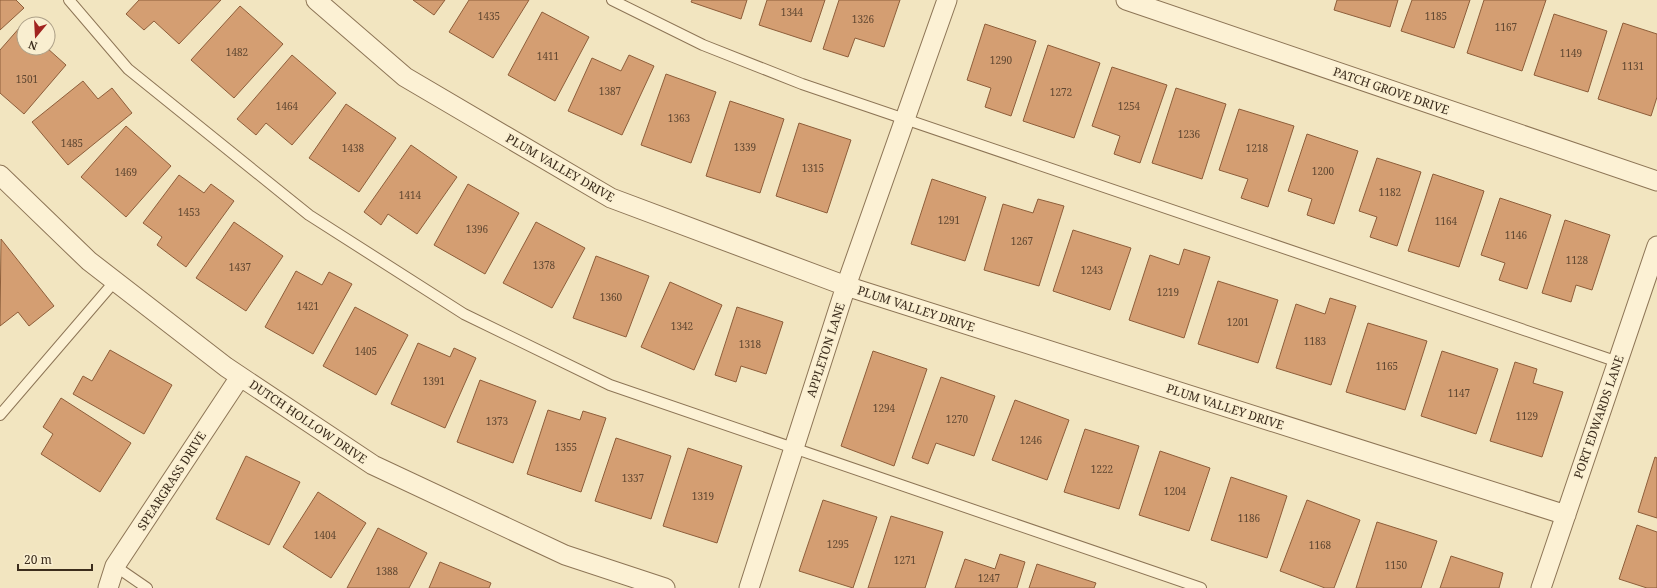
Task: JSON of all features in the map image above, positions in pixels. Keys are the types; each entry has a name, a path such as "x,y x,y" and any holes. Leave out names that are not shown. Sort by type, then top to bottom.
{"street":[{"name":"PLUM VALLEY DRIVE","path":"316,0 405,77 611,198 846,286 1566,515"},
{"name":"APPLETON LANE","path":"749,588 846,286 947,0"},
{"name":"PATCH GROVE DRIVE","path":"1126,0 1657,181"},
{"name":"DUTCH HOLLOW DRIVE","path":"0,175 89,261 240,377 372,465 565,555 665,588"},
{"name":"PORT EDWARDS LANE","path":"1541,588 1657,246"},
{"name":"SPEARGRASS DRIVE","path":"108,588 116,566 240,377"}],"lane":[{"path":"69,0 128,70 309,215 464,314 610,385 1201,588"},
{"path":"612,0 704,45 802,84 1618,362"},
{"path":"0,415 115,281"},
{"path":"116,566 147,588"}],"building":[{"path":"0,0 16,0 24,8 0,30"},
{"path":"139,0 221,0 179,44 154,21 144,30 126,14"},
{"path":"413,0 445,0 434,15"},
{"path":"469,0 529,0 493,58 449,32"},
{"path":"692,0 747,0 741,19 691,2"},
{"path":"767,0 825,0 811,42 759,25"},
{"path":"839,0 900,0 884,47 855,38 848,57 823,49"},
{"path":"1337,0 1398,0 1390,27 1334,10"},
{"path":"1412,0 1470,0 1454,48 1401,31"},
{"path":"1484,0 1546,0 1522,71 1467,53"},
{"path":"240,6 283,44 234,98 191,60"},
{"path":"542,12 589,37 555,101 508,75"},
{"path":"1554,14 1607,31 1588,92 1534,75"},
{"path":"1623,23 1657,34 1657,97 1651,116 1598,99"},
{"path":"985,24 1036,41 1011,116 985,107 991,88 967,80"},
{"path":"16,32 16,56 56,56 66,65 24,114 0,93 0,50"},
{"path":"1048,45 1100,63 1074,138 1023,121"},
{"path":"292,55 336,93 292,145 266,123 256,135 237,119"},
{"path":"629,55 654,66 622,135 568,111 592,58 621,71"},
{"path":"1112,67 1167,85 1140,163 1114,154 1120,136 1092,126"},
{"path":"666,74 716,92 691,163 641,145"},
{"path":"83,81 98,99 112,88 132,113 68,165 32,122"},
{"path":"1176,88 1226,104 1202,179 1152,163"},
{"path":"730,101 784,119 760,193 706,176"},
{"path":"346,104 396,138 359,192 309,158"},
{"path":"1239,109 1294,126 1268,207 1241,198 1248,179 1219,170"},
{"path":"799,123 851,140 827,213 776,196"},
{"path":"126,126 171,166 126,217 81,177"},
{"path":"1307,134 1358,151 1334,224 1307,215 1312,199 1288,191"},
{"path":"411,145 457,177 417,234 388,214 381,225 364,212"},
{"path":"1377,158 1421,172 1397,246 1370,237 1377,217 1359,211"},
{"path":"1433,174 1484,191 1459,267 1408,251"},
{"path":"179,175 204,193 211,184 234,201 186,267 157,245 162,237 143,223"},
{"path":"932,179 986,197 965,261 911,244"},
{"path":"468,184 519,213 485,274 434,245"},
{"path":"1500,198 1551,215 1527,289 1499,280 1505,263 1481,255"},
{"path":"1038,199 1064,206 1039,286 984,270 1003,204 1033,213"},
{"path":"1565,220 1610,235 1592,290 1576,285 1571,302 1542,293"},
{"path":"234,222 283,256 246,311 196,278"},
{"path":"536,222 585,248 552,308 503,283"},
{"path":"1073,230 1131,248 1110,310 1053,291"},
{"path":"1,239 54,306 29,326 18,312 0,326"},
{"path":"1184,249 1210,257 1184,338 1129,320 1150,255 1179,265"},
{"path":"596,256 649,276 626,337 573,318"},
{"path":"296,271 322,285 329,272 352,284 313,354 265,327"},
{"path":"1218,281 1278,300 1258,363 1198,344"},
{"path":"670,282 722,305 694,370 641,347"},
{"path":"1330,298 1356,306 1331,385 1276,368 1296,304 1325,314"},
{"path":"355,307 408,335 376,395 323,366"},
{"path":"737,307 783,322 766,374 741,366 736,382 715,375"},
{"path":"1368,323 1427,341 1405,410 1346,392"},
{"path":"418,343 450,357 454,348 476,358 445,428 391,404"},
{"path":"110,350 172,385 144,434 73,394 83,376 92,381"},
{"path":"873,351 927,369 894,466 841,446"},
{"path":"1442,351 1498,369 1476,434 1421,416"},
{"path":"1515,362 1537,369 1533,383 1563,392 1542,457 1490,441"},
{"path":"941,377 995,396 974,456 936,443 928,464 912,458"},
{"path":"480,380 536,401 513,463 457,442"},
{"path":"61,398 131,443 100,492 41,454 53,434 43,427"},
{"path":"1015,400 1069,420 1047,480 992,460"},
{"path":"548,410 580,420 583,411 606,418 581,492 527,474"},
{"path":"1085,429 1139,446 1119,509 1064,492"},
{"path":"616,438 671,456 651,519 595,501"},
{"path":"688,448 742,466 717,543 663,526"},
{"path":"1160,451 1210,468 1189,531 1139,515"},
{"path":"246,456 300,482 269,545 216,519"},
{"path":"1655,457 1657,458 1657,518 1638,512"},
{"path":"1231,477 1287,496 1267,558 1211,540"},
{"path":"318,492 366,523 331,578 283,547"},
{"path":"823,500 877,517 853,588 799,571"},
{"path":"1307,500 1360,520 1334,588 1325,588 1280,571"},
{"path":"891,516 943,532 925,588 868,588"},
{"path":"1377,522 1437,541 1421,588 1356,588"},
{"path":"1637,525 1657,532 1657,588 1647,588 1619,579"},
{"path":"378,528 427,553 409,588 347,588"},
{"path":"1000,554 1025,562 1017,588 955,588 965,559 995,569"},
{"path":"1451,556 1503,573 1499,588 1440,588"},
{"path":"440,562 491,583 489,588 429,588"},
{"path":"1037,564 1096,583 1094,588 1029,588"}]}
